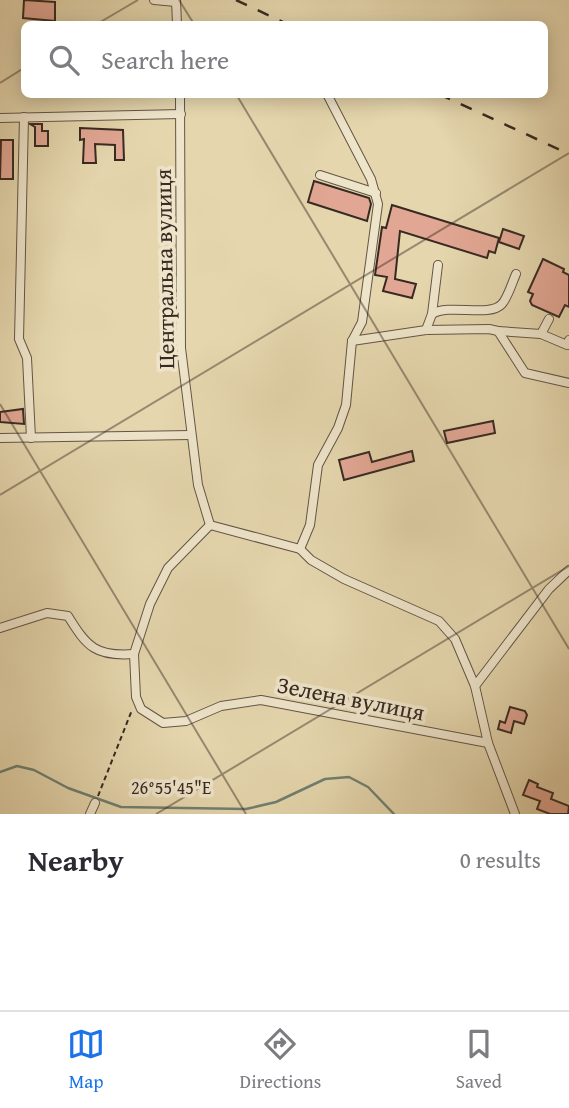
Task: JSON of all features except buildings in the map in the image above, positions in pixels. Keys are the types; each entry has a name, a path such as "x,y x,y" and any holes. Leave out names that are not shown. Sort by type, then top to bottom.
{"street":[{"path":"154,0 176,1 177,21"},
{"name":"Центральна вулиця","path":"180,98 181,348 202,505 210,525"},
{"path":"300,549 310,525 318,465 338,428 346,405 352,341 362,322 374,225 376,193 329,98"},
{"path":"0,118 181,114"},
{"path":"24,117 19,339 27,358 31,438"},
{"path":"320,175 376,193"},
{"path":"426,330 432,314 439,265"},
{"path":"432,314 443,310 494,309 502,304 516,274"},
{"path":"541,334 549,319"},
{"path":"352,341 426,330 541,334 567,345 569,340"},
{"path":"498,331 525,373 569,383"},
{"path":"0,438 191,435"},
{"path":"136,697 134,654 150,604 168,568 210,525 300,549 311,560 344,579 439,621 455,639 475,686 488,743 515,814"},
{"path":"475,686 549,589 569,570"},
{"path":"0,628 47,613 68,616 85,643 111,656 134,654"},
{"name":"Зелена вулиця","path":"136,697 141,709 163,723 186,721 220,706 261,700 488,743"},
{"path":"90,814 95,803"}],"path":[{"path":"101,788 136,697"}],"waterway":[{"path":"0,772 17,766 34,770 68,788 121,807 246,809 276,802 325,779 349,777 368,787 394,814"}],"railway":[{"path":"236,0 281,21"},
{"path":"448,98 569,154"}]}
